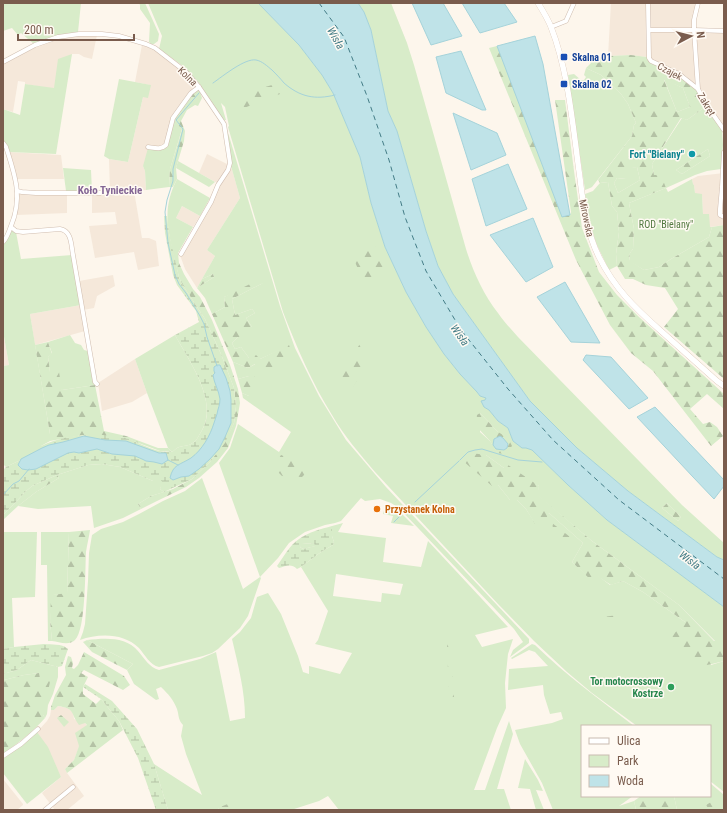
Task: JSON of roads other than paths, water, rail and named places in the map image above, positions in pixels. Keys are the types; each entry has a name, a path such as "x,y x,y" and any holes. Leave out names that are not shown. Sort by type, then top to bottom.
{"main road":[{"name":"Mirowska","path":"538,3 551,27 558,46 564,70 586,218 593,244 599,257 610,277 623,294 645,316 724,386"}],"street":[{"path":"551,27 566,21 574,3"},
{"name":"Czajek","path":"648,3 649,58 651,61 679,74 698,89"},
{"name":"Zakręt","path":"698,3 694,20 698,89 705,104 724,130"},
{"path":"649,30 724,30"},
{"name":"Kolna","path":"3,62 35,45 58,37 85,33 111,35 141,42 155,48 186,72 199,87 224,124 230,163 228,170 218,185 211,202 181,254"},
{"path":"148,147 160,149 166,145 173,118 191,93 199,87"},
{"path":"3,143 6,147 16,180 18,197 17,210 6,239 3,242"},
{"path":"724,152 720,209 720,215 724,217"},
{"path":"17,191 36,193 113,193"},
{"path":"11,227 16,231 23,232 60,229 68,232 95,382 98,384"},
{"path":"3,756 38,730"},
{"path":"45,810 73,787"}],"water":[{"name":"Wisła","path":"258,3 358,3 364,12 371,30 388,111 397,131 426,231 438,266 453,294 530,401 577,448 628,491 717,557 724,560 724,607 607,520 532,450 522,448 513,441 508,428 498,421 489,410 484,407 481,401 485,400 486,398 480,396 444,354 426,327 406,292 385,247 371,203 360,157 333,93 322,75 299,45"},
{"path":"412,3 443,3 462,36 431,45"},
{"path":"462,3 504,3 517,22 480,33"},
{"path":"535,36 543,64 570,215 562,217 497,46"},
{"path":"461,51 486,110 482,110 446,93 436,57"},
{"path":"453,113 497,133 506,155 471,170"},
{"path":"508,164 527,209 486,226 472,179"},
{"path":"533,218 553,267 526,282 490,235"},
{"path":"565,282 600,343 571,342 537,297"},
{"path":"586,355 611,357 648,398 629,409 583,360"},
{"path":"220,365 230,391 231,423 219,449 210,459 189,476 173,480 170,478 175,467 191,458 199,451 208,438 212,428 220,401 213,375 215,373 214,367"},
{"path":"655,407 724,480 724,486 714,499 637,417"},
{"path":"84,436 105,440 126,441 159,453 166,453 168,460 162,464 146,461 135,456 112,454 97,449 79,453 68,453 36,469 22,469 18,465 21,459 42,448"},
{"path":"500,436 508,444 507,448 504,450 496,449 493,445 494,439"}],"waterway":[{"path":"213,83 240,65 251,60 256,60 268,67 290,88 302,94 314,97 335,95"},
{"path":"199,93 176,120 183,129 173,169 173,181 165,212 168,243 175,275 204,324 217,366"},
{"path":"460,460 468,452 482,449 518,460 542,462"},
{"path":"168,460 178,465"},
{"path":"415,502 459,461"},
{"path":"3,495 13,484 19,481 29,469"},
{"path":"394,522 401,515"}],"place":[{"name":"Skalna 01","path":"564,57"},
{"name":"Skalna 02","path":"564,84"},
{"name":"Fort \"Bielany\"","path":"692,154"},
{"name":"Przystanek Kolna","path":"377,509"},
{"name":"Tor motocrossowy Kostrze","path":"671,687"}],"district":[{"name":"Koło Tynieckie","path":"110,190"}],"park label":[{"name":"ROD \"Bielany\"","path":"666,224"}]}
